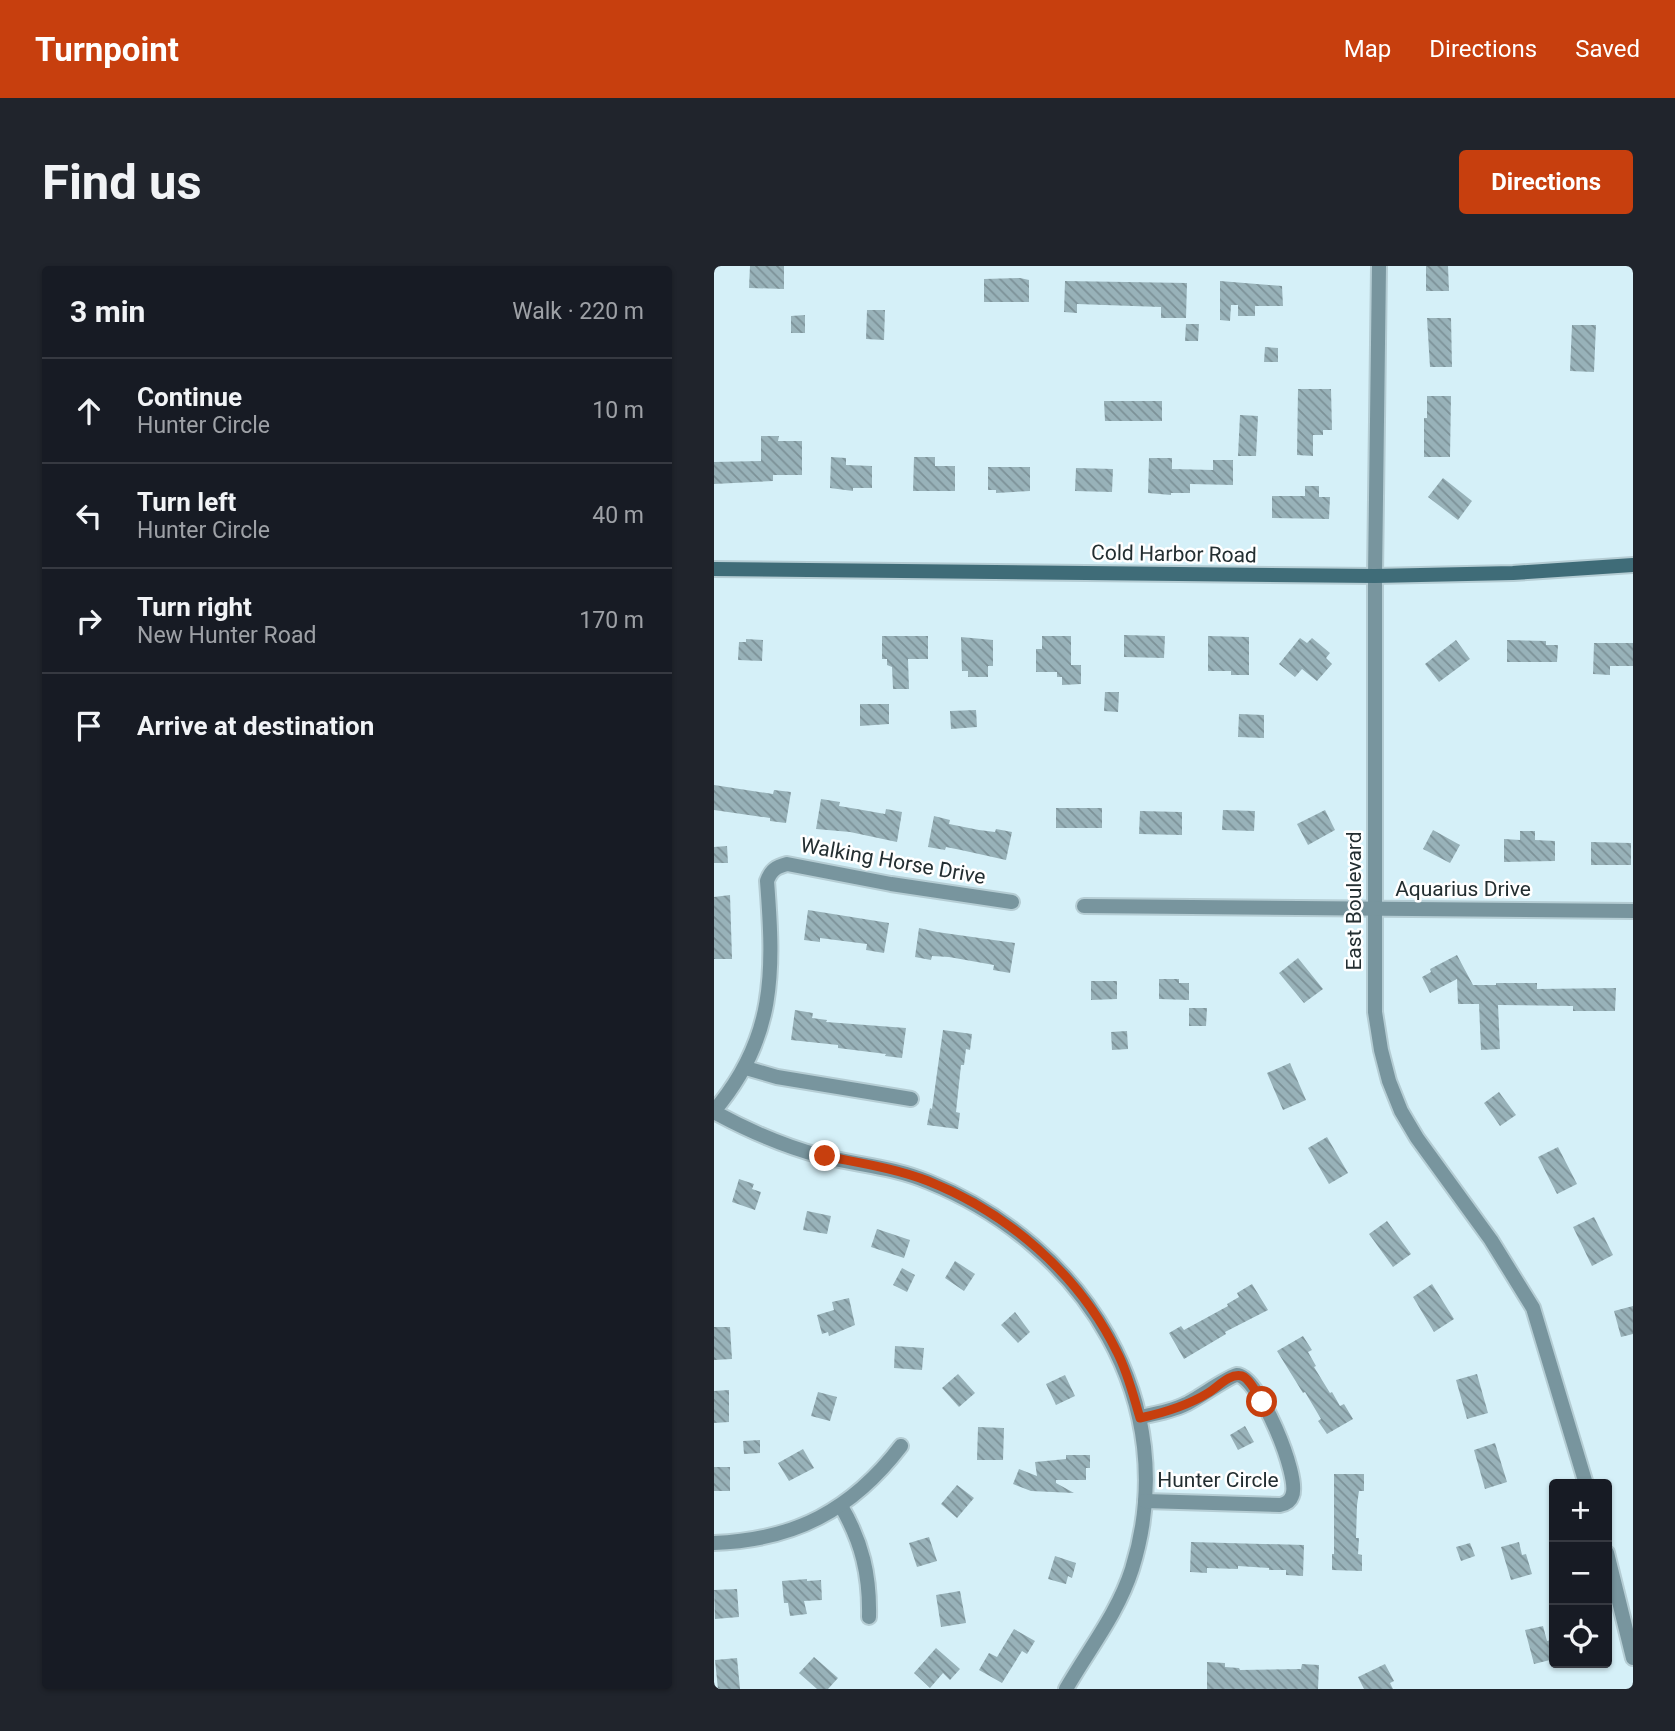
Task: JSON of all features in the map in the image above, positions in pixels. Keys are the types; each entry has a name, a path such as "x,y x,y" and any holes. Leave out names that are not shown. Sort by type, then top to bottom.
{"main road":[{"name":"Cold Harbor Road","path":"714,569 1375,576 1513,573 1633,565"}],"street":[{"name":"East Boulevard","path":"1379,266 1375,909 1376,1012 1381,1050 1401,1111 1417,1139 1492,1240 1533,1308 1584,1479"},
{"name":"Walking Horse Drive","path":"714,1112 746,1068 758,1040 769,995 767,881 776,867 787,864 891,884 1012,902"},
{"name":"Aquarius Drive","path":"1084,906 1633,911"},
{"path":"746,1068 777,1077 911,1099"},
{"path":"714,1112 748,1131 782,1145 884,1167 962,1196 1000,1219 1053,1263 1100,1322 1128,1377 1140,1418 1144,1446 1145,1501 1137,1549 1118,1602 1066,1689"},
{"name":"Hunter Circle","path":"1140,1418 1183,1406 1208,1394 1231,1377 1245,1377 1278,1433 1294,1490 1287,1503 1280,1505 1145,1501"},
{"path":"714,1543 763,1539 819,1519 863,1489 901,1446"},
{"path":"841,1506 854,1528 863,1552 869,1578 869,1617"},
{"path":"1612,1573 1633,1658"}],"building":[{"path":"750,266 784,266 784,289 749,288"},
{"path":"1426,266 1448,266 1449,291 1426,291"},
{"path":"984,279 1029,280 1029,302 984,302"},
{"path":"1065,281 1187,283 1186,318 1161,318 1161,307 1077,304 1077,313 1064,312"},
{"path":"1220,281 1282,286 1283,306 1255,306 1255,316 1238,316 1238,305 1231,305 1230,321 1220,320"},
{"path":"867,310 885,310 884,340 866,339"},
{"path":"805,315 805,333 791,333 791,316"},
{"path":"1427,318 1451,318 1452,367 1430,367"},
{"path":"1186,324 1199,324 1198,341 1185,341"},
{"path":"1572,325 1596,325 1594,372 1570,371"},
{"path":"1265,347 1278,348 1278,362 1264,362"},
{"path":"1298,389 1331,389 1332,430 1323,430 1323,435 1313,435 1313,456 1297,455"},
{"path":"1427,396 1451,396 1450,457 1424,457"},
{"path":"1104,401 1162,401 1162,421 1105,421"},
{"path":"1240,415 1258,416 1256,456 1238,456"},
{"path":"761,436 779,436 778,441 802,441 802,475 773,475 773,481 714,484 714,462 761,461"},
{"path":"831,457 846,458 846,465 872,466 872,488 853,488 853,491 830,488"},
{"path":"914,457 935,457 935,466 955,466 955,491 913,491"},
{"path":"1149,458 1172,458 1172,469 1213,470 1213,460 1233,460 1233,485 1190,484 1190,493 1148,493"},
{"path":"988,467 1030,467 1030,491 996,493 996,490 988,490"},
{"path":"1076,468 1113,469 1112,492 1075,491"},
{"path":"1443,478 1472,501 1458,520 1428,497"},
{"path":"1305,486 1319,486 1319,497 1330,497 1329,519 1272,518 1272,496 1305,496"},
{"path":"1124,635 1165,636 1164,658 1124,657"},
{"path":"882,636 928,636 928,659 908,659 909,689 893,689 892,667 887,665 887,659 882,659"},
{"path":"1042,636 1071,636 1071,665 1081,665 1081,684 1062,685 1062,677 1057,677 1057,672 1036,672 1036,649 1042,649"},
{"path":"1208,636 1249,637 1249,675 1231,675 1231,671 1208,671"},
{"path":"961,637 993,640 993,666 988,666 988,677 968,677 968,671 962,671"},
{"path":"1300,638 1307,643 1312,638 1330,653 1326,658 1332,664 1317,681 1302,669 1295,677 1279,664"},
{"path":"746,639 763,640 762,661 738,660 739,642 746,642"},
{"path":"1456,640 1470,659 1439,682 1425,664"},
{"path":"1507,640 1546,641 1546,645 1558,645 1557,662 1507,662"},
{"path":"1594,643 1633,643 1633,666 1610,666 1610,675 1593,674"},
{"path":"1105,692 1119,692 1118,712 1104,711"},
{"path":"860,704 889,704 889,724 860,726"},
{"path":"976,710 977,727 951,729 950,711"},
{"path":"1239,714 1264,715 1264,738 1238,737"},
{"path":"714,785 773,794 774,790 791,792 786,823 714,810"},
{"path":"821,799 840,802 839,806 885,814 886,809 902,812 897,842 850,832 816,829"},
{"path":"1056,808 1102,808 1102,828 1056,828"},
{"path":"1223,810 1255,811 1254,831 1222,830"},
{"path":"1325,810 1335,830 1308,845 1297,824"},
{"path":"1140,811 1182,812 1182,835 1139,834"},
{"path":"934,816 950,820 949,824 979,830 1012,832 1006,860 946,847 945,850 928,847"},
{"path":"1433,830 1460,845 1450,863 1423,849"},
{"path":"1520,831 1535,831 1535,840 1555,841 1555,861 1504,862 1504,839 1520,840"},
{"path":"1591,842 1631,843 1631,865 1591,865"},
{"path":"727,846 728,863 714,863 714,847"},
{"path":"730,895 732,959 714,959 714,897"},
{"path":"808,910 889,923 884,953 866,950 867,944 820,938 820,942 804,940"},
{"path":"919,928 1015,943 1010,973 993,970 994,965 949,957 932,956 931,960 915,957"},
{"path":"1457,955 1473,985 1537,983 1537,989 1616,988 1615,1011 1573,1011 1573,1006 1498,1005 1500,1049 1481,1050 1479,1004 1458,1004 1457,979 1430,993 1422,977 1431,972 1430,969"},
{"path":"1298,958 1323,989 1304,1003 1279,973"},
{"path":"1159,979 1179,979 1179,983 1189,983 1189,1000 1159,999"},
{"path":"1091,981 1117,981 1117,999 1091,1000"},
{"path":"1189,1008 1207,1008 1206,1026 1189,1026"},
{"path":"795,1010 813,1013 812,1018 827,1020 826,1022 906,1028 902,1058 838,1048 838,1045 791,1040"},
{"path":"943,1030 972,1034 970,1050 966,1049 964,1065 961,1065 956,1112 960,1113 958,1129 927,1125 930,1108 932,1109"},
{"path":"1127,1031 1128,1049 1112,1050 1111,1032"},
{"path":"1290,1063 1306,1100 1283,1110 1267,1073"},
{"path":"1499,1092 1516,1115 1500,1126 1484,1103"},
{"path":"1327,1137 1348,1173 1329,1184 1308,1148"},
{"path":"1558,1147 1577,1184 1557,1194 1538,1157"},
{"path":"739,1179 754,1184 752,1189 761,1192 755,1210 732,1202"},
{"path":"807,1211 831,1216 827,1234 803,1230"},
{"path":"1594,1217 1613,1255 1592,1266 1573,1227"},
{"path":"1387,1221 1411,1254 1393,1267 1369,1234"},
{"path":"877,1229 910,1240 904,1258 871,1247"},
{"path":"955,1261 975,1274 964,1291 945,1278"},
{"path":"902,1268 915,1275 907,1292 893,1285"},
{"path":"1252,1284 1268,1310 1225,1332 1226,1334 1184,1359 1169,1333 1181,1326 1184,1330 1228,1306 1227,1304 1239,1297 1237,1293"},
{"path":"1432,1284 1454,1319 1434,1332 1413,1297"},
{"path":"849,1298 855,1325 829,1336 828,1332 822,1334 817,1315 834,1310 832,1302"},
{"path":"1633,1306 1633,1334 1621,1337 1614,1311"},
{"path":"1015,1312 1030,1332 1018,1343 1001,1325"},
{"path":"714,1327 730,1327 732,1359 714,1360"},
{"path":"1303,1336 1312,1350 1308,1352 1316,1366 1314,1367 1330,1393 1332,1392 1340,1406 1344,1404 1353,1419 1327,1434 1305,1392 1303,1393 1277,1351"},
{"path":"895,1346 924,1348 922,1370 894,1368"},
{"path":"958,1374 975,1393 959,1407 942,1388"},
{"path":"1477,1374 1488,1413 1467,1419 1456,1380"},
{"path":"1065,1375 1075,1396 1056,1405 1046,1384"},
{"path":"729,1390 729,1422 714,1423 714,1391"},
{"path":"818,1392 837,1397 830,1421 811,1416"},
{"path":"1245,1426 1254,1442 1238,1450 1230,1435"},
{"path":"978,1427 1004,1428 1003,1460 977,1460"},
{"path":"760,1440 760,1453 744,1454 743,1441"},
{"path":"1495,1443 1507,1482 1485,1489 1474,1450"},
{"path":"803,1449 814,1468 789,1481 778,1463"},
{"path":"1066,1455 1090,1455 1086,1480 1056,1480 1056,1483 1074,1493 1031,1491 1013,1484 1019,1469 1037,1476 1035,1462 1066,1459"},
{"path":"714,1467 730,1467 730,1491 714,1491"},
{"path":"1334,1474 1364,1474 1364,1491 1359,1491 1357,1505 1356,1538 1359,1538 1358,1554 1362,1555 1362,1571 1332,1570"},
{"path":"957,1485 974,1498 957,1518 941,1504"},
{"path":"929,1537 937,1561 917,1567 909,1543"},
{"path":"1191,1542 1304,1545 1303,1576 1286,1575 1286,1570 1238,1566 1238,1569 1207,1568 1207,1573 1190,1572"},
{"path":"1519,1542 1522,1555 1526,1554 1532,1574 1511,1580 1501,1547"},
{"path":"1470,1543 1475,1556 1461,1561 1456,1547"},
{"path":"1055,1556 1076,1563 1072,1578 1068,1576 1066,1584 1048,1579"},
{"path":"821,1580 822,1600 804,1601 807,1614 790,1616 788,1603 784,1603 782,1581"},
{"path":"737,1589 739,1617 715,1619 714,1590"},
{"path":"960,1591 966,1623 941,1627 936,1595"},
{"path":"1543,1626 1549,1640 1549,1660 1534,1664 1525,1630"},
{"path":"1014,1629 1035,1641 1027,1654 1022,1651 1002,1683 979,1670 989,1653 997,1657"},
{"path":"936,1648 960,1669 950,1680 943,1673 930,1688 914,1673"},
{"path":"814,1657 838,1678 828,1689 817,1689 799,1673"},
{"path":"737,1658 740,1689 718,1689 715,1660"},
{"path":"1207,1662 1225,1663 1225,1667 1240,1670 1301,1669 1302,1664 1319,1665 1318,1689 1207,1689"},
{"path":"1385,1664 1394,1681 1390,1683 1393,1689 1364,1689 1358,1677"}],"route":[{"path":"825,1156 884,1167 927,1181 962,1196 1025,1237 1073,1285 1100,1322 1128,1377 1140,1418 1183,1406 1238,1375 1245,1377 1262,1402"}]}
